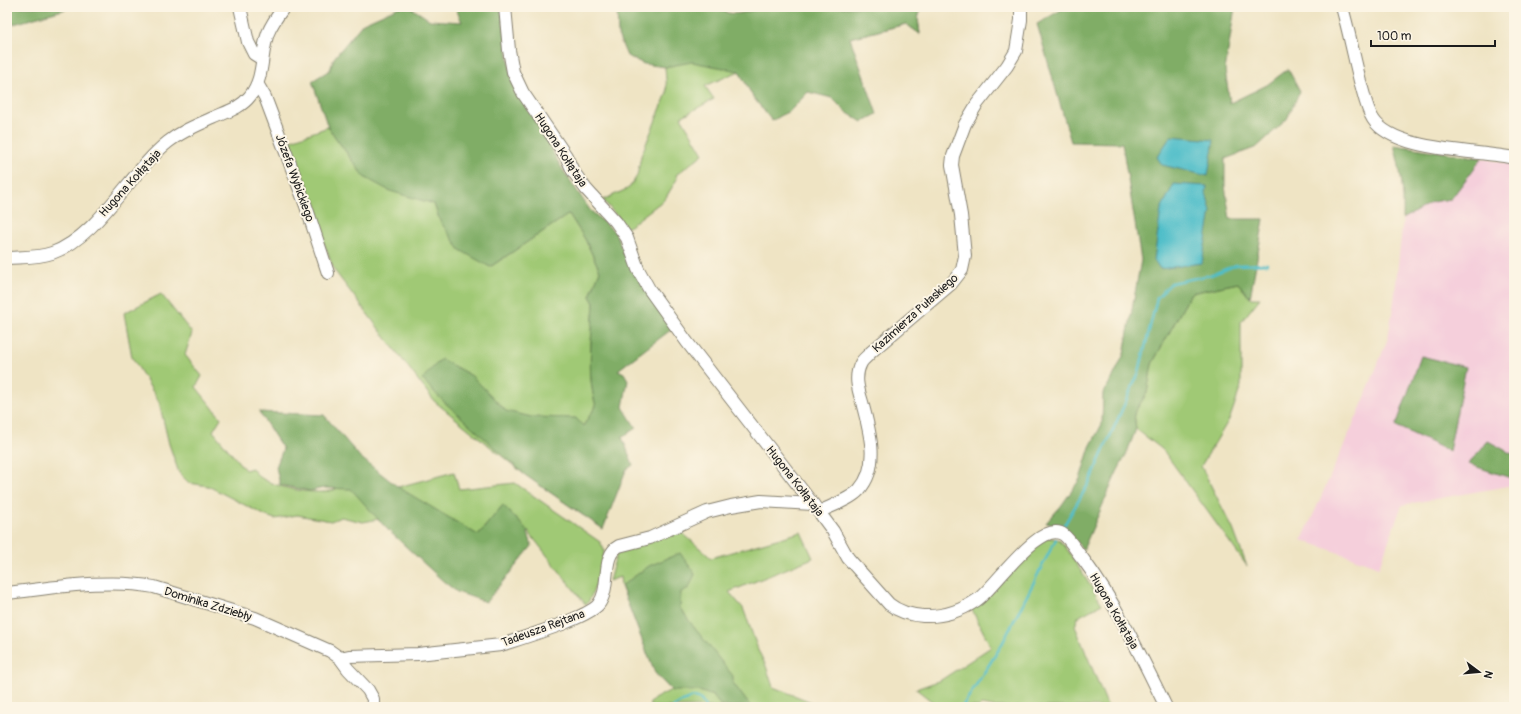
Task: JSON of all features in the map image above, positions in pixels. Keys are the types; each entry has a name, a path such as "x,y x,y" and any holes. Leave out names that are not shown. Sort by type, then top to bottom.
{"street":[{"path":"240,7 248,42 254,54 262,59"},
{"path":"258,85 268,34 275,19 284,7"},
{"name":"Hugona Kołłątaja","path":"505,7 509,50 513,72 523,93 566,156 573,171 586,189 616,222 627,238 638,269 649,289 687,342 816,508 833,531 848,558 889,604 896,610 906,614 918,616 929,616 958,611 978,600 988,592 1036,540 1048,533 1059,533 1064,535 1107,595 1166,707"},
{"name":"Kazimierza Pułaskiego","path":"816,508 858,491 866,479 871,466 871,443 857,382 861,362 951,284 962,270 965,256 962,215 952,165 953,156 965,124 977,104 1007,66 1016,51 1021,20 1021,7"},
{"path":"1342,7 1366,102 1372,118 1377,125 1389,133 1411,142 1514,158"},
{"name":"Hugona Kołłątaja","path":"7,258 32,257 52,253 74,241 85,232 109,207 156,152 182,132 238,106 248,98 258,85"},
{"name":"Józefa Wybickiego","path":"258,85 265,97 306,206 328,273"},
{"name":"Tadeusza Rejtana","path":"340,658 349,656 418,654 501,645 569,621 594,609 599,603 605,589 608,564 614,548 650,538 707,512 731,506 761,501 816,508"},
{"name":"Dominika Zdziebły","path":"7,593 117,583 137,583 255,618 330,651 340,658 348,669 368,690 373,699 373,707"}],"shaded area":[{"path":"1482,158 1514,165 1514,455 1488,441 1468,465 1514,479 1514,485 1402,505 1379,567 1302,540 1363,402 1388,338 1394,301 1403,219 1432,202 1451,199"}],"green space":[{"path":"7,7 73,7 7,26"},
{"path":"399,7 410,7 430,20 462,22 455,7 501,7 512,82 563,170 590,210 615,232 630,267 672,329 618,370 624,373 628,380 623,407 636,428 622,437 633,465 626,470 603,529 525,475 441,399 422,379 441,359 472,376 506,411 532,417 576,418 583,426 596,406 590,368 594,303 590,296 600,271 585,239 569,214 490,267 460,250 440,221 434,204 390,191 364,177 328,127 312,81 330,70 334,58 363,23"},
{"path":"617,7 714,7 727,12 744,13 763,7 921,7 918,19 920,34 906,24 850,38 877,114 862,122 846,112 832,98 808,92 791,110 772,121 753,97 739,71 692,62 665,67 644,64 627,56 618,35"},
{"path":"714,7 727,13 738,14 761,7 921,7 918,19 920,34 906,24 850,38 804,43 705,86 714,99 681,117 703,154 676,175 677,179 665,199 627,228 603,200 629,188 637,176 641,156 667,93 665,67"},
{"path":"1066,7 1235,7 1225,70 1230,103 1267,85 1288,69 1300,91 1287,119 1257,147 1225,159 1225,186 1230,219 1264,219 1250,298 1238,283 1191,293 1152,364 1147,393 1134,413 1136,429 1126,455 1083,550 1068,531 1059,526 1046,523 1061,506 1080,479 1090,447 1102,424 1103,393 1112,379 1124,354 1141,260 1122,143 1071,142 1037,24"},
{"path":"328,127 364,177 434,204 440,221 490,267 569,214 585,239 600,271 590,296 594,303 590,368 596,406 583,426 584,516 525,475 434,401 334,270 286,142"},
{"path":"1394,145 1482,158 1451,199 1432,202 1403,219 1402,182"},
{"path":"1238,283 1250,298 1260,298 1241,322 1241,386 1230,418 1201,466 1233,529 1247,566 1163,450 1136,429 1134,413 1147,393 1152,364 1191,293"},
{"path":"161,294 192,333 185,355 202,376 196,387 221,418 213,431 245,470 252,468 260,477 275,485 296,490 317,492 334,490 349,479 398,487 454,472 459,489 515,483 600,542 604,550 604,555 598,579 589,602 586,605 527,530 503,505 478,535 433,509 363,522 341,517 331,521 297,515 275,519 266,516 208,486 189,483 179,473 169,444 159,402 132,357 124,313"},
{"path":"1421,356 1466,367 1449,451 1396,426"},
{"path":"259,412 324,415 360,457 398,487 478,535 503,505 527,530 532,546 486,602 457,592 387,529 351,489 324,488 310,491 280,485 276,467 283,449"},
{"path":"1488,441 1514,455 1514,479 1468,464"},
{"path":"679,530 711,558 801,532 813,558 729,592 743,608 773,687 814,703 843,707 653,707 649,704 654,699 671,690 655,673 621,586 620,577 609,581 618,548"},
{"path":"1045,537 1058,539 1065,546 1102,604 1078,617 1075,626 1108,707 993,707 981,705 979,707 939,707 916,689 941,680 991,647 971,608"},
{"path":"680,553 695,574 689,588 681,592 680,608 733,676 733,683 751,707 732,707 720,705 713,696 699,691 672,691 655,673 621,586 649,566"}],"water":[{"path":"1171,136 1214,140 1208,176 1162,165 1157,157"},
{"path":"1174,184 1207,186 1206,193 1211,211 1202,263 1160,269 1154,260 1161,209"}],"waterway":[{"path":"1063,527 1089,483 1139,372 1157,298 1171,283 1211,275 1236,265 1267,264"},
{"path":"962,707 1001,646 1056,539"},
{"path":"673,707 686,699 695,697 699,698 705,707"}]}
